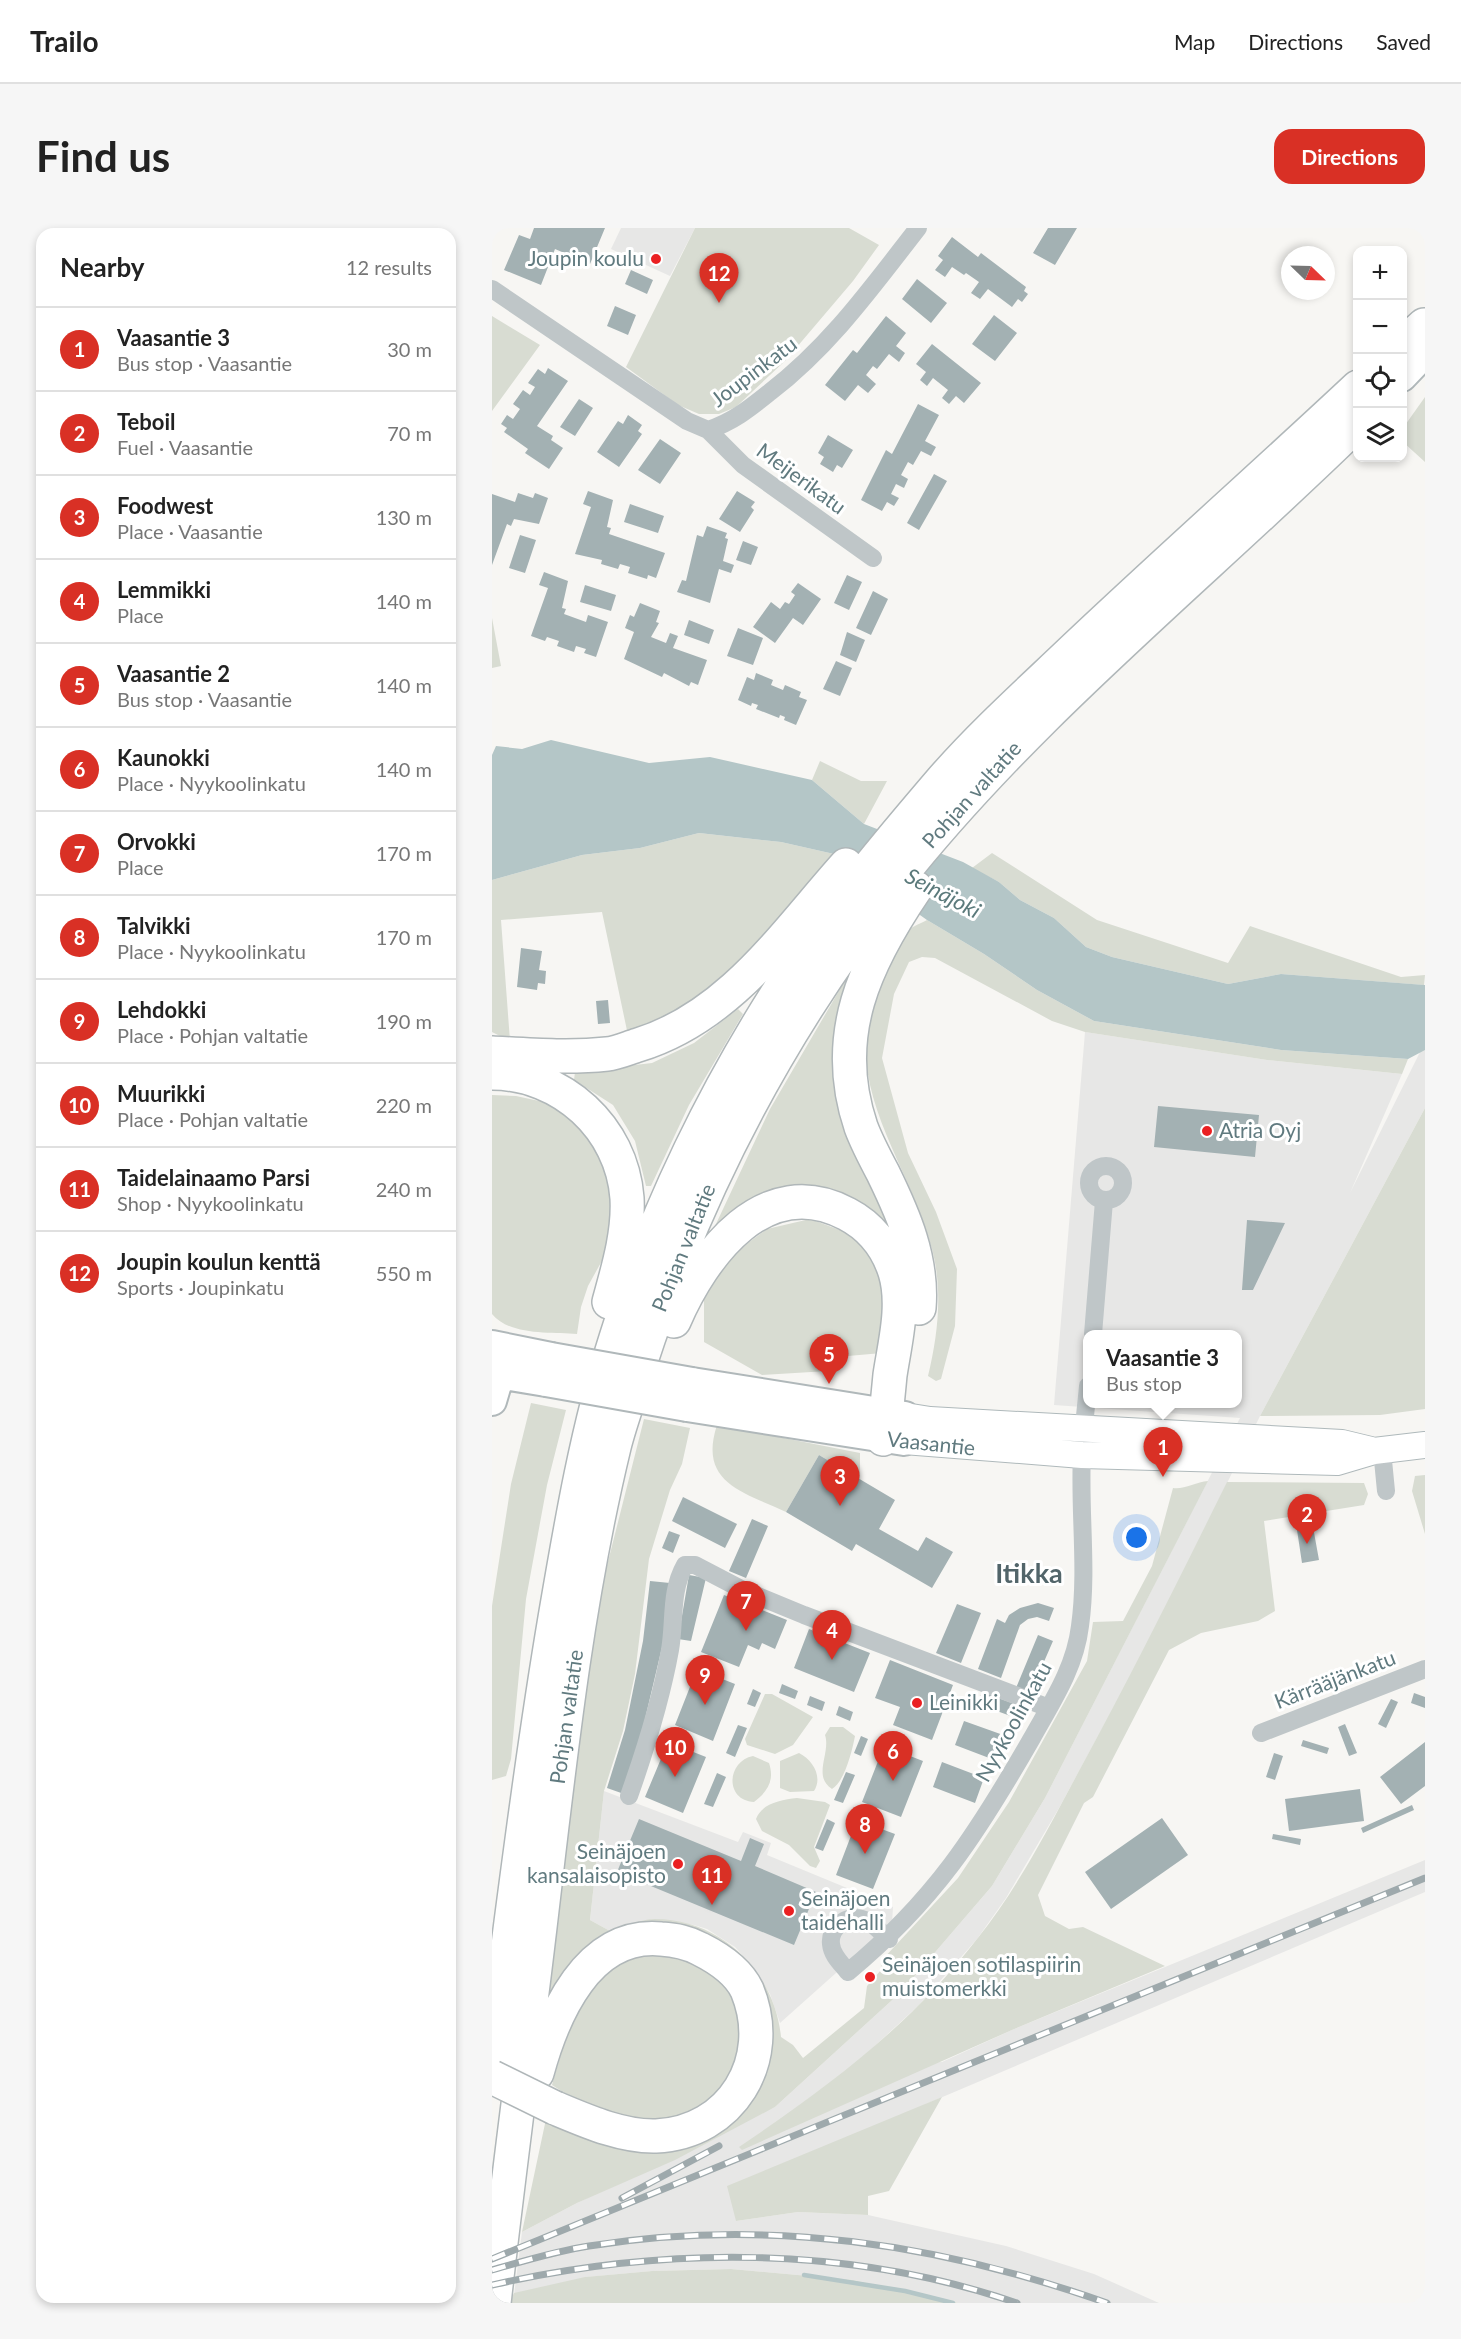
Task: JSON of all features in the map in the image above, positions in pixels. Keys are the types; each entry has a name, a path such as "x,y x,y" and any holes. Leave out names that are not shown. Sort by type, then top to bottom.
{"highway":[{"name":"Pohjan valtatie","path":"931,815 931,775 978,741 1100,624 1353,392"},
{"name":"Pohjan valtatie","path":"492,2067 543,1692 571,1525 590,1435 616,1338 646,1254 676,1183 748,1043 791,973 852,915 931,815 1030,732 1353,428"},
{"path":"492,1053 556,1056 609,1054 652,1041 683,1027 711,1009 741,985 852,915 931,815"},
{"name":"Pohjan valtatie","path":"494,2303 561,1744 615,1442 654,1321 708,1186 740,1121 852,915"},
{"path":"852,915 866,976 854,1012 848,1063 861,1128 902,1211 913,1243 918,1271 918,1311 895,1427"},
{"path":"492,1072 526,1076 550,1085 573,1099 594,1118 610,1142 622,1172 627,1198 626,1230 577,1424 545,1582 543,1692"},
{"path":"580,1629 637,1422 661,1352 693,1284 715,1251 736,1228 759,1212 784,1203 812,1202 834,1207 852,1216 868,1228 887,1251 896,1274 899,1300 895,1427"},
{"path":"492,2077 555,2108 615,2130 654,2136 690,2131 719,2114 740,2092 754,2058 756,2020 746,1988 723,1961 686,1941 645,1937 614,1947 582,1974 563,2002 544,2048 510,2179"}],"main road":[{"path":"1407,364 1419,336"},
{"name":"Vaasantie","path":"492,1345 548,1369 690,1394 1082,1455 1337,1462 1378,1450 1425,1445"},
{"name":"Vaasantie","path":"498,1374 548,1369"},
{"path":"492,1401 498,1374"},
{"name":"Vaasantie","path":"895,1427 1084,1429 1342,1443 1378,1450"}],"street":[{"name":"Joupinkatu","path":"492,288 687,421 708,430 733,422 806,363 830,340 918,228"},
{"name":"Meijerikatu","path":"708,430 743,465 873,558"},
{"path":"1093,1330 1104,1201"},
{"name":"Nyykoolinkatu","path":"889,1939 922,1905 966,1848 1073,1661 1080,1626 1083,1534 1082,1455 1086,1408"},
{"path":"1378,1450 1386,1491"},
{"path":"629,1796 651,1735 670,1648 677,1579 685,1565 695,1565 741,1589 804,1615 1048,1708"},
{"name":"Kärrääjänkatu","path":"1261,1733 1425,1669"}],"shaded area":[{"name":"Joupin koulu","path":"621,228 695,228 670,276 611,249"},
{"path":"695,228 849,228 879,245 853,281 785,361 736,407 719,414 699,414 678,405 626,367"},
{"path":"492,316 540,345 492,411"},
{"path":"1425,397 1425,462 1407,446 1407,422"},
{"path":"492,618 501,666 492,668"},
{"path":"820,761 861,781 887,781 864,824 812,780"},
{"path":"699,833 781,842 834,854 715,990 629,1040 602,912 501,920 510,1041 492,1032 492,880 582,855 640,848"},
{"path":"992,853 1097,920 1228,963 1250,926 1401,977 1425,975 1424,985 1281,974 1228,984 1112,957 1086,947 1054,918 1020,900 999,882 972,868"},
{"path":"927,920 984,954 1037,990 1094,1021 1281,1050 1408,1059 1402,1074 1267,1060 1085,1032 1052,1021 935,958 922,957 909,962 894,994 882,1058 908,1153 936,1212 957,1269 955,1326 941,1379 936,1381 928,1376 938,1313 937,1280 932,1249 921,1214 879,1115 870,1082 866,1048 869,1013 895,948 906,932"},
{"path":"864,948 837,1056 908,1261 865,1207 832,1189 787,1187 700,1258 770,1109"},
{"path":"738,1009 743,1014 689,1105 651,1186 646,1186 635,1141 613,1105 574,1080 575,1072 652,1063 694,1043"},
{"path":"1085,1032 1267,1060 1402,1074 1350,1193 1421,1050 1425,1050 1425,1108 1260,1416 1147,1646 1059,1808 1006,1898 977,1939 918,2006 853,2066 942,2062 1012,2030 1425,1860 1425,1892 926,2104 736,2221 798,2212 868,2215 1006,2246 1094,2274 1159,2303 958,2303 853,2280 731,2269 652,2271 586,2277 513,2303 522,2232 775,2107 901,1992 992,1886 1045,1798 1240,1418 1097,1408 1242,1408 1242,1330 1083,1330 1083,1407 1054,1405"},
{"path":"492,1095 516,1096 553,1104 591,1139 613,1191 609,1248 588,1286 581,1307 577,1334 532,1332 509,1326 492,1314"},
{"path":"1425,1108 1425,1409 1380,1415 1260,1416"},
{"path":"810,1219 856,1236 886,1272 882,1353 848,1356 828,1371 762,1375 704,1342 704,1295 730,1256 767,1229"},
{"path":"531,1403 566,1410 547,1485 526,1599 511,1759 506,1776 492,1780 492,1606 511,1484"},
{"path":"644,1419 690,1428 682,1464 670,1490 649,1559 635,1674 623,1731 604,1791 590,1920 610,1931 650,1919 679,1921 702,1928 722,1939 756,1971 777,2013 781,2037 793,2045 803,2058 864,2008 867,1986 881,1970 882,1960 958,1878 1009,1802 1087,1661 1093,1622 1123,1621 1152,1566 1173,1488 1208,1481 1045,1798 992,1886 901,1992 775,2107 675,2160 577,2203 522,2232 546,2119 709,2132 762,2001 641,1930 540,2034 590,1633"},
{"path":"717,1425 860,1453 860,1479 819,1455 786,1512 740,1491 719,1473 714,1460 713,1445"},
{"path":"1425,1475 1425,1534 1412,1491 1415,1476"},
{"path":"1227,1482 1364,1483 1368,1494 1364,1505 1264,1521 1275,1611 1258,1621 1201,1633 1169,1650 1093,1797 1084,1803 1038,1895 1045,1916 1069,1929 1083,1927 1165,1966 1012,2030 742,2150 739,2147 805,2101 867,2053 896,2027 951,1970 992,1919 1057,1813 1137,1662"},
{"path":"765,1694 772,1694 813,1717 793,1745 775,1754 747,1745 745,1739"},
{"path":"830,1727 843,1727 855,1736 844,1773 832,1789 823,1778 825,1735"},
{"path":"799,1753 809,1760 815,1769 817,1786 814,1791 790,1792 780,1788 780,1761"},
{"path":"753,1756 769,1763 771,1769 769,1786 754,1802 744,1800 738,1795 732,1780 738,1765 744,1759"},
{"path":"604,1791 738,1842 743,1832 771,1843 767,1855 893,1907 892,1923 780,2023 770,1994 755,1969 735,1947 707,1929 652,1919 610,1931 590,1920"},
{"path":"797,1798 825,1802 830,1805 814,1847 820,1861 816,1868 810,1866 789,1845 762,1831 756,1819 767,1806"},
{"path":"663,1951 719,1974 735,2000 744,2019 736,2075 711,2103 676,2122 626,2123 586,2107 552,2085 573,2012 602,1971 636,1954"},
{"path":"942,2097 889,2191 868,2196 868,2215 798,2212 736,2221 727,2186"},
{"path":"731,2269 853,2280 958,2303 509,2303 514,2293 585,2277 652,2271"}],"water":[{"name":"Seinäjoki","path":"551,740 649,763 710,757 812,780 864,824 963,862 999,882 1020,900 1054,918 1086,947 1112,957 1228,984 1281,974 1425,985 1425,1050 1408,1059 1281,1050 1094,1021 1037,990 984,954 927,920 834,854 781,842 699,833 640,848 582,855 492,880 492,755 496,746 522,749"}],"building":[{"path":"534,228 605,228 590,264 555,249 541,285 504,270 519,235 530,239"},
{"path":"1048,228 1077,228 1055,265 1033,253"},
{"path":"952,237 978,257 981,253 1026,287 1024,291 1028,294 1022,302 1018,299 1012,307 988,289 980,299 971,293 979,282 966,273 964,275 952,267 945,277 935,270 943,260 938,256"},
{"path":"631,270 653,280 647,294 625,284"},
{"path":"917,279 947,303 931,323 902,299"},
{"path":"615,306 636,315 628,335 607,326"},
{"path":"994,315 1017,333 995,361 972,344"},
{"path":"886,316 906,333 896,346 905,353 899,362 889,354 877,369 873,366 866,375 876,384 868,393 858,385 845,401 825,385 853,350 857,353"},
{"path":"932,344 981,383 964,403 956,396 949,404 942,398 948,390 933,378 927,386 920,380 926,372 916,364"},
{"path":"548,368 568,381 537,426 553,436 551,440 563,448 549,469 525,453 528,449 504,432 507,428 501,424 507,415 513,419 520,409 513,404 523,390 530,395 535,387 528,383 538,369 545,374"},
{"path":"579,399 593,408 575,436 560,427"},
{"path":"918,404 939,415 925,441 936,447 931,456 921,451 913,465 908,462 901,475 908,479 904,488 896,484 891,494 899,498 894,506 887,502 882,511 861,500 886,450 892,454"},
{"path":"628,415 642,425 638,431 642,434 619,467 597,452 618,421 623,424"},
{"path":"828,435 853,450 842,468 837,465 833,472 820,464 824,457 818,453"},
{"path":"660,439 681,453 660,484 638,470"},
{"path":"934,474 947,481 919,530 907,523"},
{"path":"588,491 613,500 607,527 611,528 609,534 665,553 656,578 648,575 647,579 628,573 630,567 620,564 618,569 601,564 602,560 575,554 591,507 583,504"},
{"path":"737,491 755,502 751,507 754,510 740,532 719,519"},
{"path":"518,493 533,498 535,493 548,498 539,524 514,519 511,526 507,524 492,565 492,494 515,502"},
{"path":"630,504 664,516 658,533 624,522"},
{"path":"707,526 727,533 725,538 728,539 723,561 734,565 731,573 719,569 710,603 677,592 682,580 686,581 697,535 703,537"},
{"path":"520,535 536,540 525,573 509,568"},
{"path":"743,541 758,547 751,565 736,560"},
{"path":"544,572 568,581 562,608 566,609 564,614 586,622 588,615 608,622 596,657 584,653 586,649 576,646 574,652 557,646 559,641 547,637 545,641 531,636 548,588 539,585"},
{"path":"847,575 862,582 849,610 834,603"},
{"path":"798,583 821,599 803,625 793,618 775,643 753,627 771,602 780,609 785,602 789,604 795,595 791,592"},
{"path":"585,585 616,595 611,611 580,602"},
{"path":"873,591 888,599 871,635 856,628"},
{"path":"640,603 660,611 656,622 659,623 651,637 666,643 670,633 678,636 673,648 707,660 698,685 691,682 689,686 664,673 662,677 624,659 634,632 625,628 630,615 634,617"},
{"path":"689,620 714,630 709,644 684,635"},
{"path":"738,628 763,638 753,665 727,656"},
{"path":"847,632 865,640 856,662 840,655"},
{"path":"836,661 852,668 840,696 823,689"},
{"path":"756,673 773,680 771,685 783,690 785,685 801,692 799,697 807,700 796,725 784,720 785,717 780,715 779,718 756,709 758,705 752,703 751,706 738,700 747,677 754,680"},
{"path":"521,948 542,951 539,970 546,971 545,984 538,983 537,990 517,987"},
{"path":"608,1000 610,1023 598,1024 596,1001"},
{"name":"Atria Oyj","path":"1158,1106 1259,1115 1255,1157 1154,1147"},
{"path":"1247,1220 1285,1223 1253,1290 1242,1290"},
{"path":"819,1455 895,1500 879,1529 918,1551 926,1537 953,1552 932,1588 856,1544 852,1551 786,1512"},
{"path":"683,1497 737,1524 725,1548 672,1521"},
{"path":"752,1519 768,1526 746,1578 729,1571"},
{"path":"1313,1527 1319,1560 1302,1563 1297,1530"},
{"path":"669,1531 680,1535 673,1553 662,1548"},
{"path":"689,1575 706,1578 691,1641 678,1639"},
{"path":"650,1581 670,1583 663,1643 641,1736 624,1794 607,1788 625,1730 643,1641"},
{"path":"724,1595 787,1620 775,1649 762,1643 759,1650 748,1645 739,1667 701,1652"},
{"path":"1038,1603 1054,1608 1049,1621 1037,1617 1028,1619 1020,1625 1001,1678 978,1669 997,1619 1005,1623 1009,1615 1020,1608"},
{"path":"957,1604 981,1613 961,1663 936,1653"},
{"path":"809,1629 870,1653 854,1692 794,1668"},
{"path":"1038,1635 1053,1641 1030,1694 1016,1688"},
{"name":"Leinikki","path":"890,1660 953,1685 932,1740 893,1725 900,1707 875,1698"},
{"path":"697,1669 735,1684 713,1741 675,1725"},
{"path":"782,1684 798,1691 795,1699 779,1693"},
{"path":"753,1689 761,1693 755,1707 747,1704"},
{"path":"982,1692 1023,1707 1019,1719 978,1704"},
{"path":"1414,1693 1425,1697 1425,1708 1411,1703"},
{"path":"810,1696 825,1702 822,1711 807,1705"},
{"path":"1391,1699 1398,1702 1386,1728 1378,1724"},
{"path":"839,1706 853,1712 850,1721 836,1715"},
{"path":"964,1721 1006,1736 997,1761 955,1745"},
{"path":"1345,1724 1357,1753 1349,1756 1338,1727"},
{"path":"738,1725 747,1728 735,1757 726,1753"},
{"path":"861,1736 868,1739 861,1756 854,1753"},
{"path":"1303,1740 1329,1748 1327,1754 1301,1746"},
{"path":"668,1742 706,1757 683,1813 645,1797"},
{"path":"1425,1742 1425,1786 1401,1804 1380,1777"},
{"path":"884,1746 923,1761 901,1817 862,1802"},
{"path":"1274,1753 1283,1756 1275,1780 1266,1777"},
{"path":"942,1762 984,1778 975,1803 933,1787"},
{"path":"846,1772 855,1775 843,1803 834,1800"},
{"path":"717,1773 726,1777 713,1807 704,1804"},
{"path":"1360,1789 1364,1821 1289,1831 1285,1799"},
{"path":"1412,1805 1414,1810 1363,1833 1361,1828"},
{"path":"1162,1818 1188,1855 1111,1909 1085,1872"},
{"path":"639,1819 741,1861 750,1838 764,1844 755,1866 816,1892 794,1945 617,1872"},
{"path":"827,1819 835,1823 823,1851 815,1848"},
{"path":"857,1820 895,1834 873,1889 836,1875"},
{"path":"1273,1834 1301,1839 1300,1845 1272,1839"}],"waterway":[{"path":"804,2275 905,2291 953,2303"}],"railway":[{"path":"492,2259 1425,1878"},
{"path":"622,2198 719,2146"},
{"path":"492,2270 577,2248 655,2238 721,2235 787,2236 916,2251 1044,2282 1107,2303"},
{"path":"492,2285 557,2272 623,2263 690,2258 756,2258 822,2262 888,2270 953,2284 1017,2303"}],"place":[{"name":"Joupin koulu","path":"656,259"},
{"name":"Joupin koulun kenttä","path":"719,303"},
{"name":"Atria Oyj","path":"1207,1131"},
{"name":"Vaasantie 2","path":"829,1384"},
{"name":"Vaasantie 3","path":"1163,1477"},
{"name":"Foodwest","path":"840,1506"},
{"name":"Teboil","path":"1307,1544"},
{"name":"Orvokki","path":"746,1631"},
{"name":"Lemmikki","path":"832,1660"},
{"name":"Leinikki","path":"917,1703"},
{"name":"Lehdokki","path":"705,1705"},
{"name":"Muurikki","path":"675,1777"},
{"name":"Kaunokki","path":"893,1781"},
{"name":"Talvikki","path":"865,1854"},
{"name":"Seinäjoen kansalaisopisto","path":"678,1864"},
{"name":"Taidelainaamo Parsi","path":"712,1905"},
{"name":"Seinäjoen taidehalli","path":"789,1911"},
{"name":"Seinäjoen sotilaspiirin muistomerkki","path":"870,1977"}],"district":[{"name":"Itikka","path":"1029,1574"}]}
